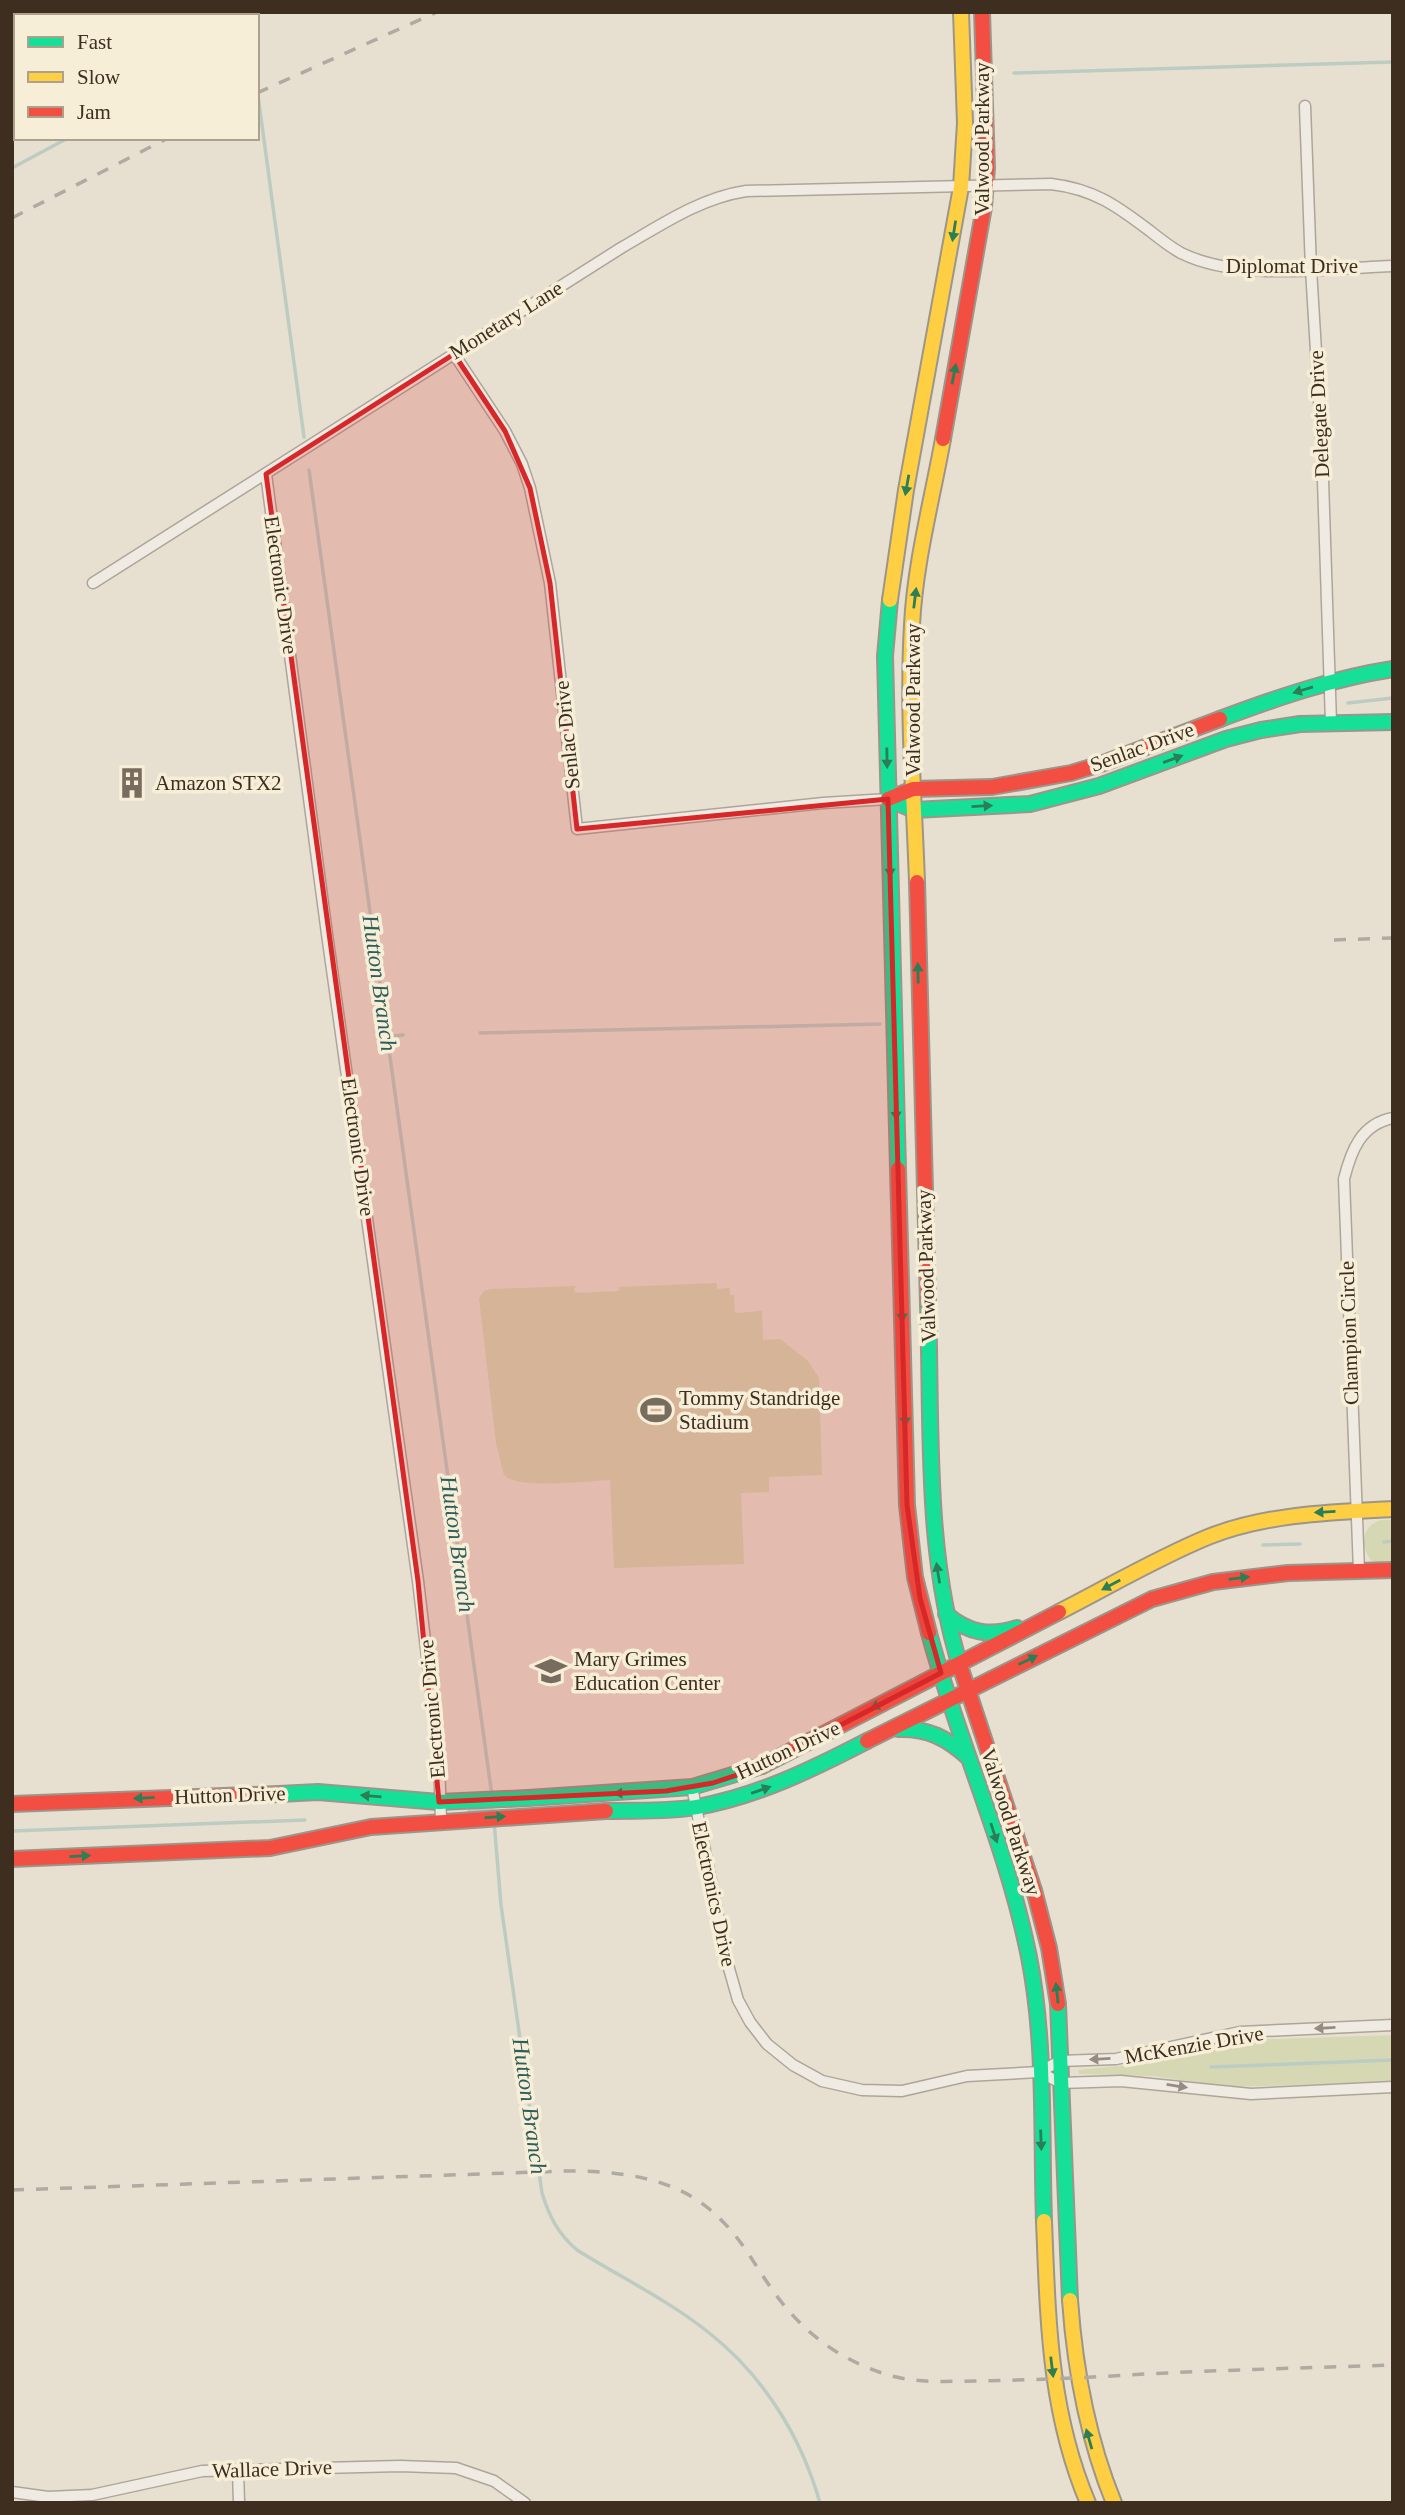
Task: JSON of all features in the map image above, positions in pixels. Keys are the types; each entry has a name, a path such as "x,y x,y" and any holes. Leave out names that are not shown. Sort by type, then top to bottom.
{"main road":[{"name":"Valwood Parkway","path":"961,12 965,123 961,187 906,490 887,622 884,672 908,1505 911,1546 920,1598 941,1673 997,1845 1032,1968 1038,2007 1049,2346 1057,2404 1067,2447 1088,2503"},
{"name":"Valwood Parkway","path":"982,12 986,187 982,227 917,582 912,623 919,1041 935,1547 945,1614 967,1690 1044,1921 1054,1964 1072,2344 1089,2442 1114,2503"},
{"path":"961,41 983,40"},
{"path":"922,405 948,409"},
{"path":"887,622 912,623"},
{"name":"Senlac Drive","path":"887,799 913,789 992,788 1043,779 1101,764 1264,702 1366,673 1393,669"},
{"name":"Senlac Drive","path":"887,799 914,810 1030,803 1109,782 1226,739 1300,724 1393,722"},
{"path":"1101,764 1109,782"},
{"path":"894,1042 919,1041"},
{"path":"903,1348 928,1346"},
{"name":"Hutton Drive","path":"12,1804 318,1792 439,1802 692,1787 758,1768 1209,1537 1256,1523 1314,1513 1393,1509"},
{"name":"Hutton Drive","path":"12,1860 270,1848 371,1827 461,1819 696,1807 763,1790 819,1766 1152,1599 1213,1581 1288,1573 1393,1570"},
{"path":"945,1614 971,1632 987,1634 1007,1632 1045,1620"},
{"path":"889,1730 932,1730 970,1758"}],"street":[{"name":"Delegate Drive","path":"1305,106 1322,450 1331,723"},
{"name":"Diplomat Drive","path":"961,187 1033,184 1068,186 1108,200 1173,249 1200,261 1242,270 1393,265"},
{"name":"Monetary Lane","path":"93,583 621,248 682,213 723,195 746,191 961,187"},
{"name":"Senlac Drive","path":"454,354 505,431 522,464 530,488 550,583 577,829 887,799"},
{"name":"Electronic Drive","path":"266,474 327,934 418,1581 439,1758 441,1821"},
{"name":"Champion Circle","path":"1359,1570 1344,1179 1350,1154 1361,1135 1384,1120 1393,1118"},
{"name":"Electronics Drive","path":"692,1787 728,1965 738,2000"},
{"name":"McKenzie Drive","path":"738,2000 750,2022 776,2051 802,2071 832,2084 877,2091 902,2091 967,2076 1039,2072 1060,2061 1116,2059 1240,2032 1393,2025"},
{"name":"McKenzie Drive","path":"1039,2072 1060,2083 1121,2081 1251,2094 1393,2087"},
{"name":"Wallace Drive","path":"12,2492 48,2497 92,2495 202,2471 400,2466 456,2468 494,2481 525,2503"},
{"path":"238,2470 239,2503"}],"highlighted area":[{"path":"454,354 505,431 530,488 550,583 577,829 888,799 907,1505 920,1598 941,1673 758,1768 713,1783 666,1791 439,1802 418,1581 266,474"}],"green space":[{"name":"Tommy Standridge Stadium","path":"717,1283 717,1289 730,1288 730,1295 734,1295 735,1313 762,1311 763,1340 780,1339 808,1361 819,1378 822,1475 769,1477 769,1492 741,1493 744,1564 614,1568 610,1480 538,1483 512,1480 504,1475 496,1443 479,1298 484,1291 490,1289 577,1286 574,1288 575,1293 619,1291 619,1287"},
{"path":"1381,1520 1393,1520 1393,1565 1377,1565 1365,1548 1368,1528"},
{"path":"1393,2035 1393,2082 1227,2087 1153,2076 1079,2074 1078,2070 1157,2062 1214,2045 1246,2040"}],"waterway":[{"path":"1014,73 1393,62"},
{"path":"259,103 304,437"},
{"path":"12,168 64,140"},
{"name":"Hutton Branch","path":"309,470 492,1796"},
{"path":"1348,703 1393,698"},
{"path":"480,1033 880,1024"},
{"path":"388,1042 393,1036 403,1035"},
{"path":"1384,1542 1393,1541"},
{"path":"1263,1545 1300,1544"},
{"path":"469,1811 493,1810"},
{"path":"12,1831 305,1820"},
{"name":"Hutton Branch","path":"494,1821 501,1905 542,2193 551,2217 564,2238 577,2250 693,2320 746,2367 763,2387 791,2431 820,2503"},
{"path":"1211,2067 1393,2060"}],"railway":[{"path":"259,92 437,12"},
{"path":"12,218 164,140"},
{"path":"1334,940 1393,938"},
{"path":"12,2190 567,2171 622,2174 659,2182 693,2197 708,2208 729,2228 776,2295 811,2333 853,2361 896,2377 932,2381 998,2381 1393,2365"}],"traffic: fast":[{"path":"154,14 160,12"},
{"path":"890,600 885,656 898,1169"},
{"path":"1220,719 1305,689 1393,669"},
{"path":"888,799 914,810 1030,804 1099,786 1226,739 1261,730 1300,724 1393,722"},
{"path":"928,1304 930,1442 935,1534 949,1625 961,1669"},
{"path":"946,1614 980,1632 1017,1628"},
{"path":"929,1633 1008,1875 1029,1957 1038,2022 1042,2089 1044,2221"},
{"path":"898,1729 928,1732 953,1745 969,1758"},
{"path":"606,1811 675,1810 720,1802 785,1780 867,1741"},
{"path":"279,1794 318,1792 439,1802 528,1798 692,1787 762,1766"},
{"path":"1058,2004 1070,2300"}],"traffic: slow":[{"path":"890,600 906,490 961,187 965,123 961,12"},
{"path":"917,882 911,721 912,625 920,555 943,439"},
{"path":"1059,1612 1170,1554 1230,1529 1299,1516 1393,1509"},
{"path":"1044,2221 1049,2329 1058,2399 1065,2434 1088,2503"},
{"path":"1070,2300 1084,2403 1096,2453 1114,2503"}],"traffic: jam":[{"path":"59,14 63,12"},
{"path":"943,439 984,207 987,168 982,12"},
{"path":"888,799 913,789 992,787 1071,773 1220,719"},
{"path":"917,882 928,1304"},
{"path":"898,1169 907,1505 915,1577 929,1633"},
{"path":"867,1741 1152,1599 1213,1582 1288,1573 1393,1570"},
{"path":"762,1766 1059,1612"},
{"path":"961,1669 1034,1890 1049,1948 1058,2004"},
{"path":"12,1804 279,1794"},
{"path":"12,1859 270,1848 371,1827 606,1811"}],"place":[{"name":"Amazon STX2","path":"132,783"},
{"name":"Tommy Standridge Stadium","path":"656,1410"},
{"name":"Mary Grimes Education Center","path":"551,1671"}]}
